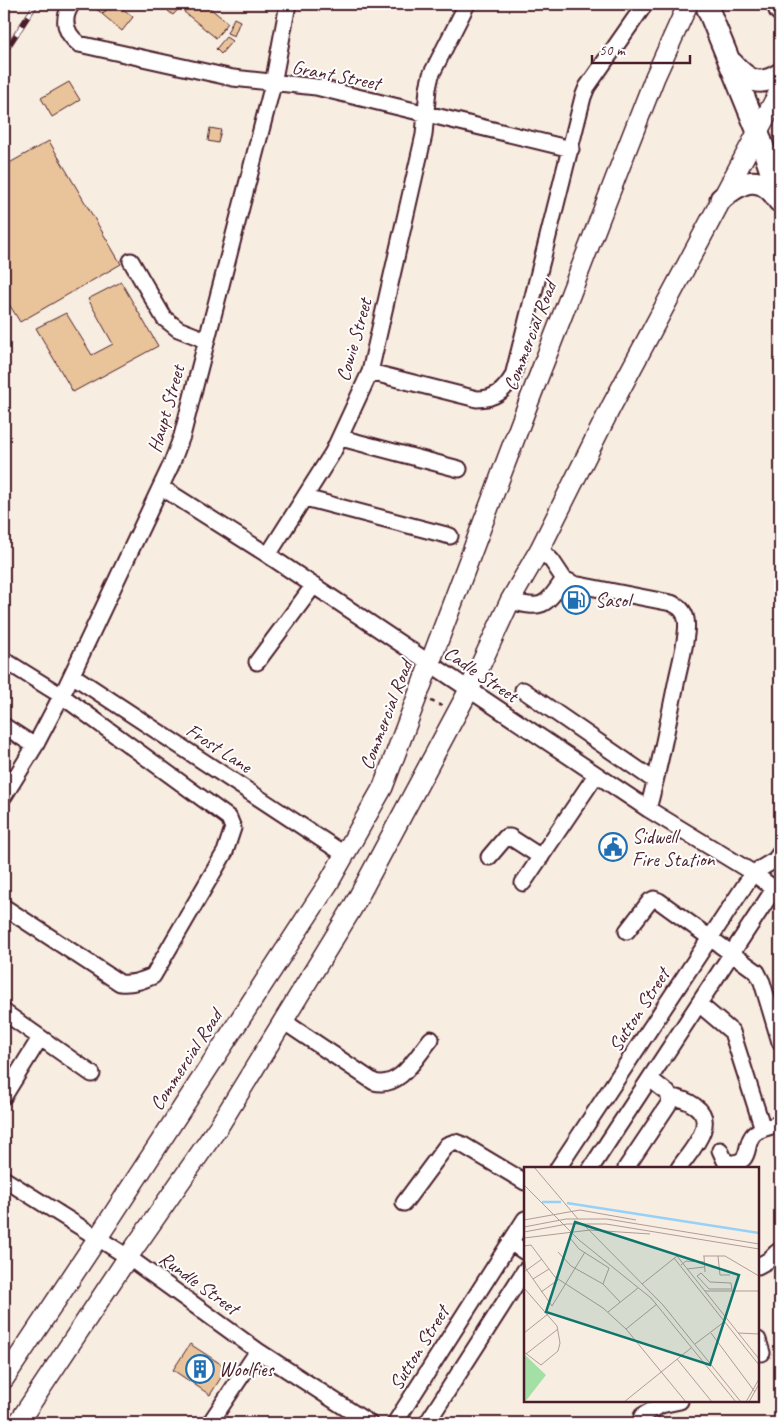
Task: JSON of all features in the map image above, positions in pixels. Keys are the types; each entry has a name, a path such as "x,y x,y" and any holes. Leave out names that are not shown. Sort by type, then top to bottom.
{"highway":[{"path":"706,4 758,132 780,201"},
{"path":"778,4 780,10"},
{"path":"731,62 747,78 775,87"},
{"path":"721,199 737,187 752,182 767,186 780,201"}],"main road":[{"name":"Commercial Road","path":"4,1379 328,884 383,787 626,150 655,77 688,4"},
{"path":"18,1423 128,1257 219,1126 353,907 457,713 510,601 540,549 611,407 758,132 775,87"}],"street":[{"name":"Grant Street","path":"72,4 66,16 67,31 72,39 79,44 216,75 273,84 310,86 570,149"},
{"name":"Cowie Street","path":"268,555 305,498 340,438 370,372 424,135 431,75 467,4"},
{"name":"Commercial Road","path":"370,372 477,399 485,399 500,394 514,376 586,87 645,4"},
{"name":"Haupt Street","path":"4,796 35,746 62,696 161,487 182,436 273,84 284,6"},
{"path":"130,261 164,318 178,329 206,340"},
{"path":"340,438 459,469"},
{"name":"Cadle Street","path":"161,487 314,585 596,775 753,873 777,891"},
{"path":"305,498 450,536"},
{"path":"540,549 552,561 564,579 574,584 671,603 682,610 685,615 686,629 681,659 648,809"},
{"path":"510,601 524,605 542,605 550,599 564,579"},
{"path":"258,662 314,585"},
{"path":"4,660 62,696 229,818 233,828 231,839 225,852 153,976 141,981 130,984 120,983 4,907"},
{"name":"Frost Lane","path":"72,675 344,854"},
{"path":"523,690 655,781"},
{"path":"4,726 35,746"},
{"path":"523,884 596,775"},
{"path":"489,857 506,837 510,837 541,857"},
{"path":"753,873 778,857"},
{"path":"577,1141 595,1162 732,953 777,891 778,857"},
{"name":"Sutton Street","path":"559,1167 753,873"},
{"path":"627,931 650,901 654,899 732,953 752,968 760,977 780,1042"},
{"path":"699,1004 732,1032 763,1129"},
{"path":"4,1012 92,1074"},
{"path":"283,1021 374,1082 383,1085 400,1077 431,1040"},
{"path":"4,1096 40,1038"},
{"path":"650,1079 663,1088 670,1097 689,1102 702,1110 705,1121 704,1130 680,1167"},
{"path":"627,1167 670,1102 670,1097"},
{"path":"720,1150 727,1163 731,1164 747,1155 752,1136 763,1129 780,1124"},
{"path":"404,1203 447,1145 455,1142 463,1144 524,1181"},
{"name":"Rundle Street","path":"4,1179 128,1257 258,1351 369,1423"},
{"name":"Sutton Street","path":"395,1423 524,1221"},
{"path":"510,1242 524,1251"},
{"path":"759,1265 769,1260 780,1250"},
{"path":"427,1423 524,1272"},
{"path":"210,1423 258,1351"},
{"path":"637,1402 643,1419 661,1403"}],"path":[{"path":"418,695 457,713"}],"building":[{"path":"100,4 111,4 103,14 96,9"},
{"path":"111,4 117,4 133,17 122,31 102,14"},
{"path":"173,4 183,4 173,15 168,11"},
{"path":"190,4 205,4 228,23 216,38 184,12"},
{"path":"234,18 240,21 234,36 227,33"},
{"path":"226,37 232,41 221,54 216,49"},
{"path":"69,82 80,100 52,117 41,98"},
{"path":"210,128 221,130 218,143 208,141"},
{"path":"49,141 121,264 20,322 4,296 4,166"},
{"path":"121,282 158,346 73,392 36,328 66,313 92,355 113,344 88,299"},
{"name":"Woolfies","path":"190,1344 227,1368 210,1395 173,1370"}],"railway":[{"path":"4,53 36,4"}],"place":[{"name":"Sasol","path":"576,600"},
{"name":"Sidwell Fire Station","path":"613,847"},
{"name":"Woolfies","path":"200,1369"}]}
